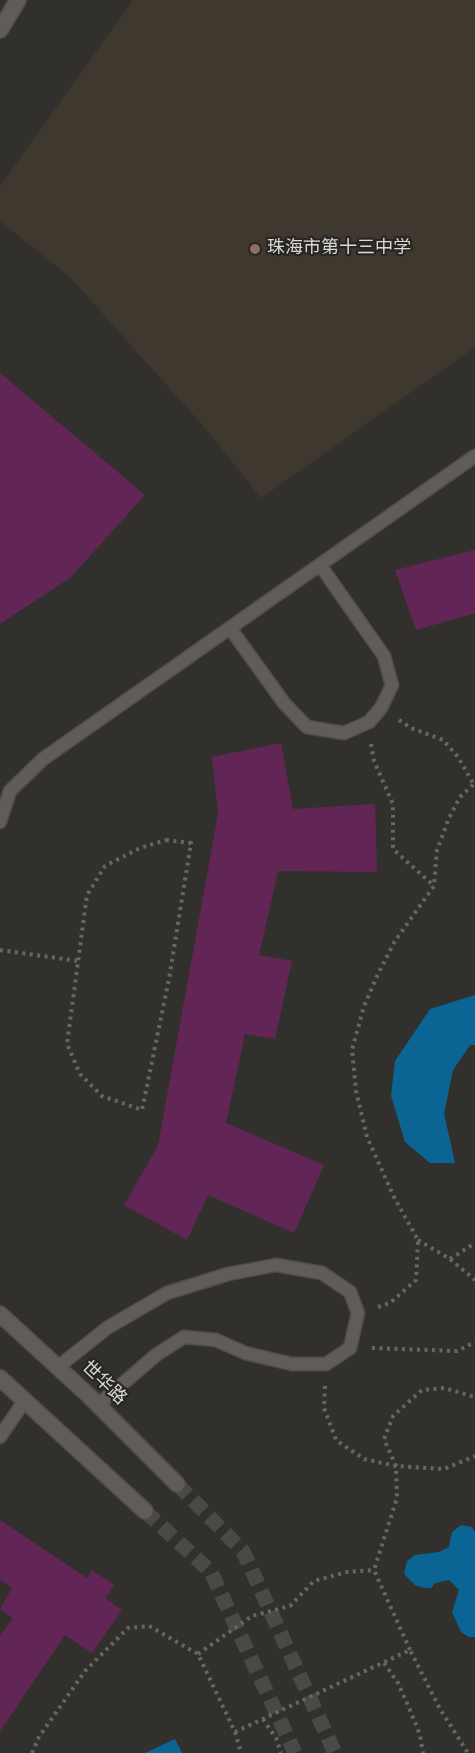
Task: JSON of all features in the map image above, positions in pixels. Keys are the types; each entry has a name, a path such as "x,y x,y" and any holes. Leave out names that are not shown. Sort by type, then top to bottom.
{"street":[{"path":"0,30 18,0"},
{"name":"世华路","path":"0,1314 98,1405 177,1484"},
{"path":"0,1378 145,1511"}],"lane":[{"path":"0,822 10,791 43,759 475,456"},
{"path":"230,628 284,703 307,727 344,733 369,722 381,708 392,685 384,656 320,565"},
{"path":"57,1367 107,1328 167,1293 228,1274 276,1265 322,1273 350,1292 358,1313 350,1348 326,1364 292,1364 245,1353 216,1340 184,1337 156,1355 98,1405"},
{"path":"0,1437 25,1400"}],"path":[{"path":"381,708 411,728 443,740 458,757 475,785 460,797 449,818 437,850 434,886 395,941 364,1006 352,1050 356,1091 367,1137 394,1197 418,1240 450,1259 475,1280"},
{"path":"369,722 374,761 393,804 393,849 434,886"},
{"path":"166,840 191,843 169,980 142,1110 102,1096 80,1074 71,1054 67,1044 78,961 87,895 105,866 140,848 166,840"},
{"path":"0,950 78,961"},
{"path":"358,1313 390,1303 416,1280 418,1240"},
{"path":"450,1259 475,1243"},
{"path":"350,1348 405,1347 457,1352 475,1342"},
{"path":"326,1364 324,1408 336,1440 364,1459 396,1466 444,1469 475,1456"},
{"path":"468,1753 440,1709 374,1570 397,1498 396,1466 384,1439 393,1416 422,1390 444,1388 475,1397"},
{"path":"198,1654 252,1616 290,1606 314,1581 347,1572 374,1570"},
{"path":"32,1753 39,1737 85,1671 128,1628 149,1626 198,1654 236,1732 241,1753"},
{"path":"236,1732 410,1650"},
{"path":"384,1662 398,1683 410,1710 420,1735 423,1753"},
{"path":"263,1719 276,1738 281,1753"}],"shaded area":[{"name":"珠海市第十三中学","path":"133,0 475,0 475,347 261,498 206,429 70,277 0,221 0,186"}],"water":[{"path":"475,995 475,1045 470,1045 453,1070 444,1114 455,1163 430,1163 405,1142 391,1096 395,1061 430,1009"},
{"path":"461,1525 472,1527 475,1532 475,1637 469,1637 461,1632 452,1612 459,1590 449,1580 435,1583 431,1588 424,1588 415,1585 404,1574 407,1561 415,1555 439,1552 449,1547 452,1532"},
{"path":"175,1739 182,1753 145,1753"}],"building":[{"path":"0,373 145,495 71,577 0,624"},
{"path":"475,550 475,613 416,630 395,570"},
{"path":"281,743 293,809 375,804 377,872 278,871 259,955 292,961 275,1039 245,1034 226,1123 324,1165 294,1233 208,1195 187,1240 124,1205 158,1146 218,814 212,757"},
{"path":"0,1520 87,1578 92,1570 114,1585 105,1598 122,1610 92,1653 65,1635 0,1731 0,1636 13,1618 0,1609 12,1588 0,1580"}],"tunnel":[{"path":"177,1484 243,1551 335,1753"},
{"path":"145,1511 211,1572 295,1753"}],"place":[{"name":"珠海市第十三中学","path":"255,249"}]}
